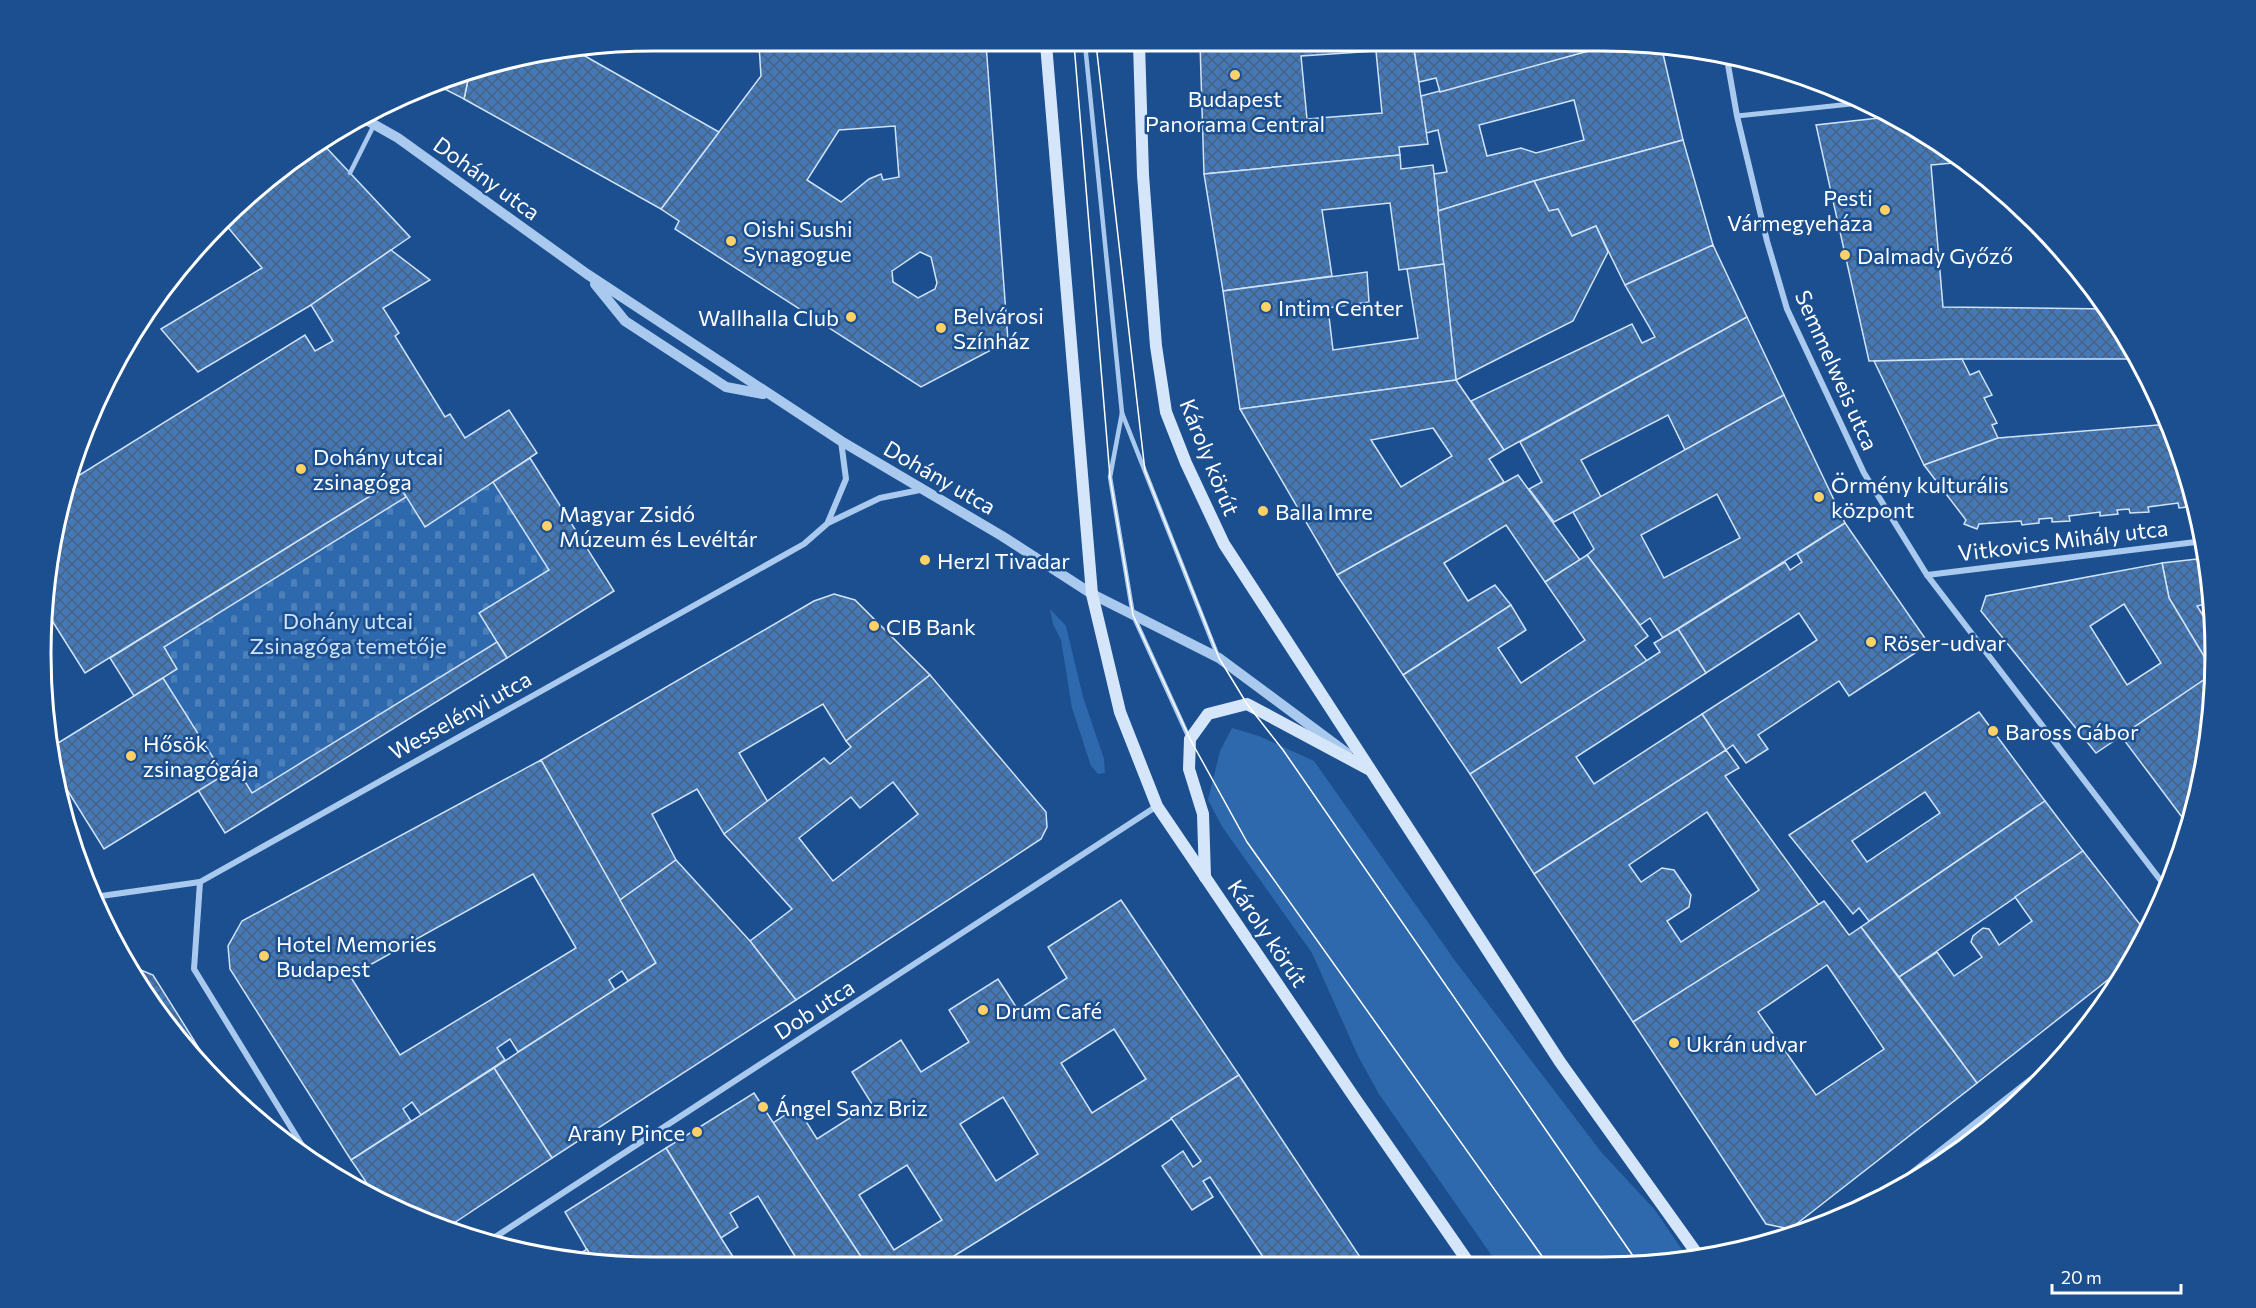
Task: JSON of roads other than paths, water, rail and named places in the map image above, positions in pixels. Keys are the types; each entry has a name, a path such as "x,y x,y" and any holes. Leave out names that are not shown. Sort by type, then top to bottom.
{"main road":[{"name":"Károly körút","path":"1047,51 1092,594 1120,712 1157,806 1465,1257"},
{"name":"Károly körút","path":"1139,51 1143,175 1156,346 1166,412 1186,463 1224,544 1560,1062 1694,1250"},
{"path":"1205,877 1203,814 1189,769 1190,739 1208,714 1247,704 1372,770"}],"street":[{"name":"Semmelweis utca","path":"1728,65 1737,116 1767,241 1787,309 1864,473 1927,575 2161,880"},
{"path":"1737,116 1849,104"},
{"name":"Dohány utca","path":"370,122 398,138 587,274 769,395 920,490 1002,536 1092,594"},
{"name":"Dohány utca","path":"587,274 625,321 726,387 769,395"},
{"name":"Wesselényi utca","path":"828,523 846,479 841,441"},
{"name":"Wesselényi utca","path":"102,896 200,882 804,544 828,523 880,498 920,490"},
{"name":"Vitkovics Mihály utca","path":"1927,575 2194,542"},
{"name":"Károly körút","path":"1092,594 1219,658 1372,770"},
{"name":"Dob utca","path":"497,1236 1157,806"},
{"path":"200,882 194,969 299,1141"},
{"path":"1924,1163 2017,1091"}],"lane":[{"path":"1086,51 1122,413 1219,658"},
{"path":"350,173 374,124"},
{"path":"1122,413 1110,477 1134,615 1190,739"}],"tram line":[{"path":"1075,51 1110,477 1133,615 1190,739 1247,842 1543,1257"},
{"path":"1097,51 1145,471 1219,658 1247,704 1283,750 1633,1256"}],"place":[{"name":"Budapest Panorama Central","path":"1235,75"},
{"name":"Pesti Vármegyeháza","path":"1885,210"},
{"name":"Oishi Sushi Synagogue","path":"731,241"},
{"name":"Dalmady Győző","path":"1845,255"},
{"name":"Intim Center","path":"1266,307"},
{"name":"Wallhalla Club","path":"851,317"},
{"name":"Belvárosi Színház","path":"941,328"},
{"name":"Dohány utcai zsinagóga","path":"301,469"},
{"name":"Örmény kulturális központ","path":"1819,497"},
{"name":"Balla Imre","path":"1263,511"},
{"name":"Magyar Zsidó Múzeum és Levéltár","path":"547,526"},
{"name":"Herzl Tivadar","path":"925,560"},
{"name":"CIB Bank","path":"874,626"},
{"name":"Röser-udvar","path":"1871,642"},
{"name":"Baross Gábor","path":"1993,731"},
{"name":"Hősök zsinagógája","path":"131,756"},
{"name":"Hotel Memories Budapest","path":"264,956"},
{"name":"Drum Café","path":"983,1010"},
{"name":"Ukrán udvar","path":"1674,1043"},
{"name":"Ángel Sanz Briz","path":"763,1107"},
{"name":"Arany Pince","path":"697,1132"}],"park label":[{"name":"Dohány utcai Zsinagóga temetője","path":"348,632"}]}
